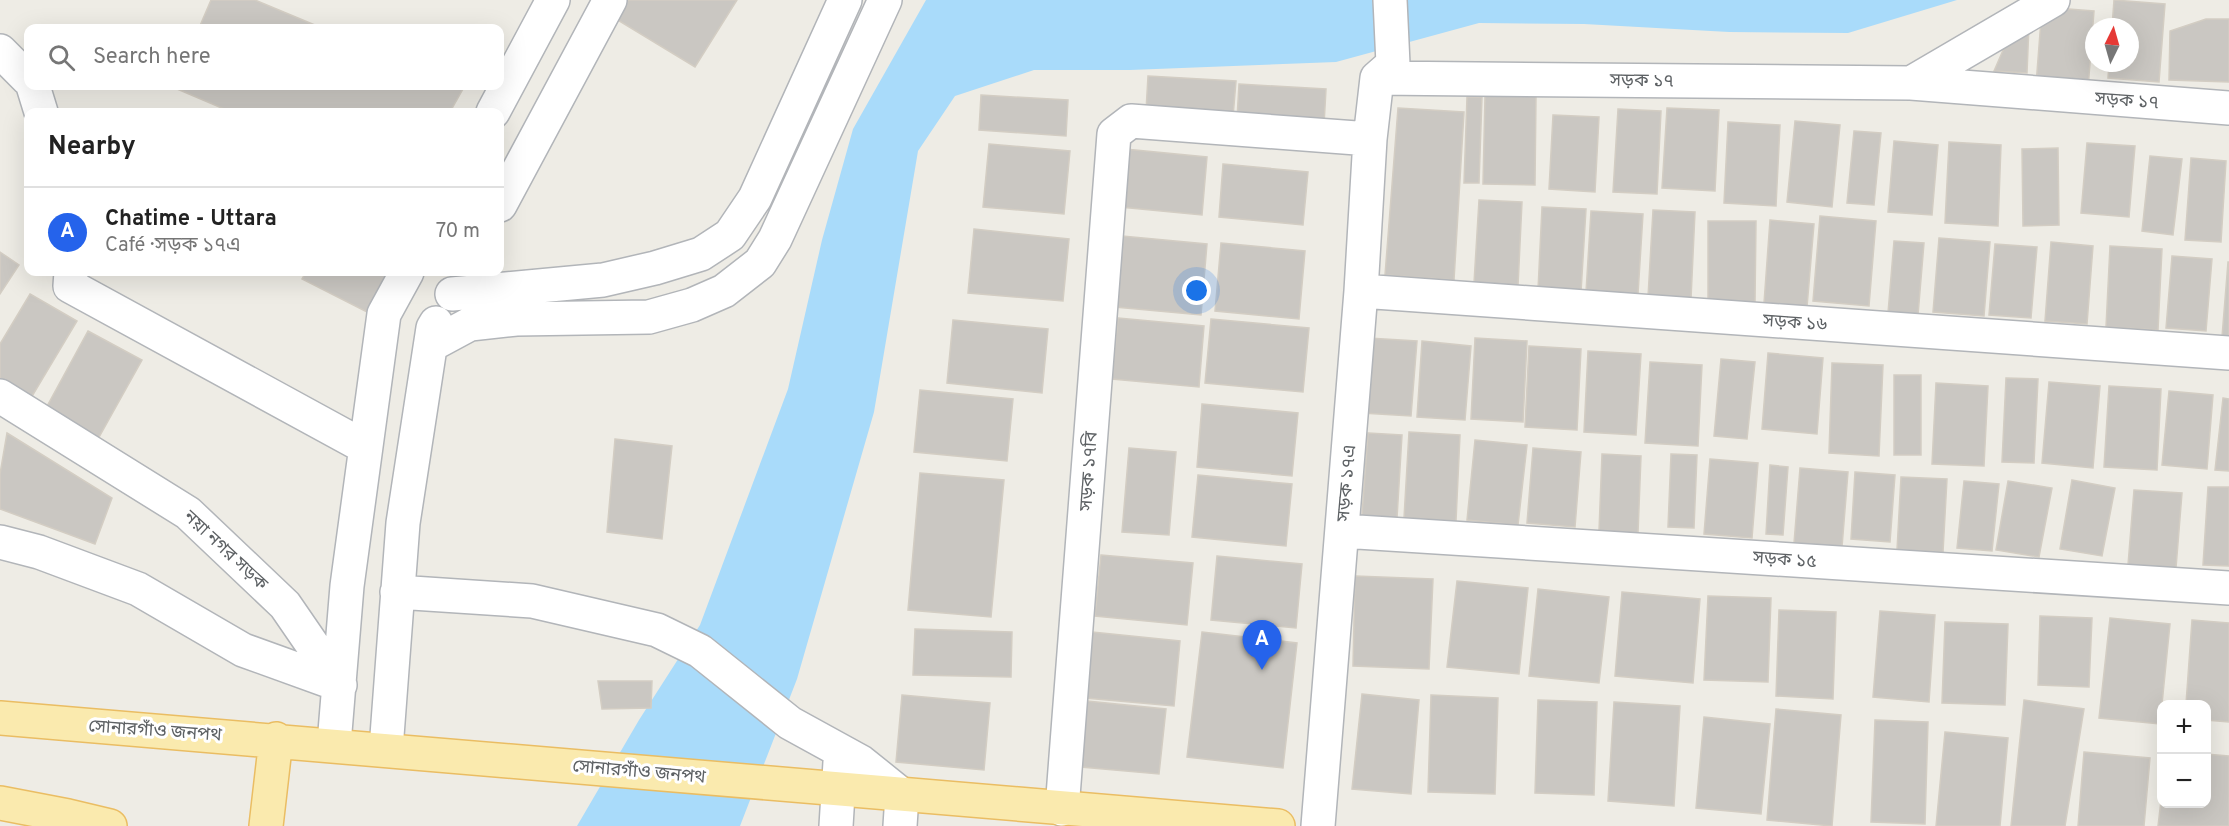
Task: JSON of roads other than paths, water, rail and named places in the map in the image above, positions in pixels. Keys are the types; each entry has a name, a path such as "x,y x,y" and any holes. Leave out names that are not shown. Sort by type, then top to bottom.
{"main road":[{"name":"সোনারগাঁও জনপথ","path":"0,718 276,739 838,789 901,810 1062,809 1278,826"},
{"path":"266,826 276,739"},
{"path":"0,803 58,821 110,826"}],"street":[{"path":"495,108 553,0"},
{"path":"504,198 610,0"},
{"path":"386,749 404,523 433,328 458,283 603,280 701,254 730,235 755,198 845,0"},
{"path":"431,345 470,324 516,319 649,316 692,305 724,291 760,263 775,239 885,0"},
{"path":"1370,140 1385,71 1390,0"},
{"path":"1911,83 2053,0"},
{"path":"0,51 24,75"},
{"name":"সড়ক ১৭","path":"1385,71 1911,83 2229,108"},
{"path":"34,90 40,108"},
{"name":"সড়ক ১৭বি","path":"1062,809 1114,134 1131,121 1370,140"},
{"name":"সড়ক ১৭এ","path":"1318,826 1361,291 1370,140"},
{"path":"71,276 70,286 366,447"},
{"path":"334,744 346,586 384,314 405,276"},
{"name":"সড়ক ১৬","path":"1361,291 2229,353"},
{"name":"নয়া নগর সড়ক","path":"0,396 188,513 285,605 340,685"},
{"name":"সড়ক ১৫","path":"1342,531 2229,588"},
{"path":"0,542 39,552 138,589 243,650 340,685"},
{"path":"397,592 532,601 657,630 700,651 790,723 861,762 901,810"},
{"path":"836,826 841,751"}],"water":[{"path":"926,0 1957,0 1848,33 1729,32 1584,24 1479,23 1336,62 1130,70 1034,70 955,96 918,151 874,412 797,679 740,826 577,826 639,720 700,625 788,389 822,240 853,129"}],"place":[{"name":"Chatime - Uttara","path":"1262,670"}]}
